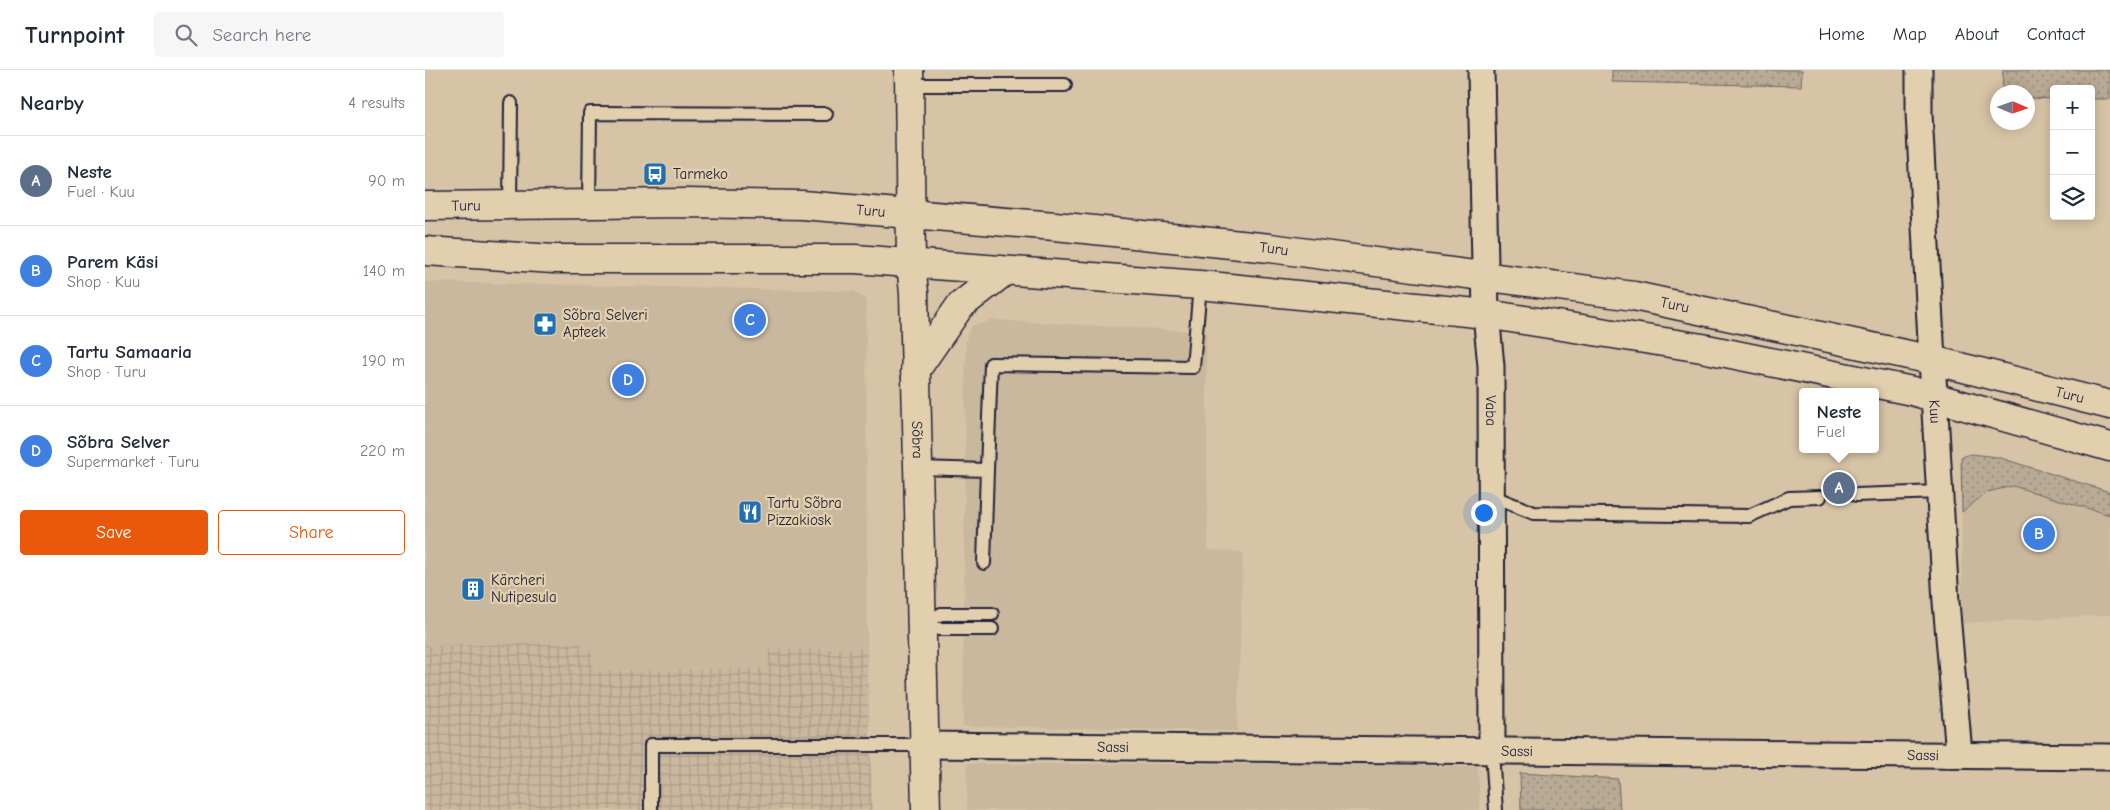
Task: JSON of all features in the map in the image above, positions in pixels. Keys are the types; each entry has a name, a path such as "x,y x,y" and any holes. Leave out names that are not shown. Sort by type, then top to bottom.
{"main road":[{"name":"Sõbra","path":"909,78 911,263 914,293 926,810"},
{"name":"Turu","path":"425,206 510,207 686,203 802,205 911,213 1270,248 1634,296 1932,360 2110,405"},
{"path":"425,251 554,258 855,259 1200,285 1486,314 1702,348 1912,391 2110,447"},
{"path":"915,371 960,306 1005,270"}],"street":[{"name":"Vaba","path":"1481,70 1486,314 1491,366 1492,752"},
{"name":"Kuu","path":"1919,70 1919,113 1934,398 1946,602 1959,754"},
{"name":"Sassi","path":"925,745 2110,757"}],"lane":[{"path":"909,78 1065,85"},
{"path":"510,207 511,103"},
{"path":"589,205 590,113 826,114"},
{"path":"984,563 991,364 1193,367 1200,285"},
{"path":"918,468 987,470"},
{"path":"1856,495 1940,492"},
{"path":"1491,496 1534,513 1749,516 1789,498 1820,497"},
{"path":"923,625 941,614 992,614"},
{"path":"923,625 939,629 992,629"},
{"path":"651,810 651,745 925,745"},
{"path":"1492,752 1496,810"}],"shaded area":[{"path":"1612,70 1802,70 1801,86 1612,82"},
{"path":"2003,70 2110,70 2110,99 2095,99 2095,85 2050,85 2050,99 2035,98 2035,85 2002,85"},
{"path":"425,282 853,291 866,299 867,649 769,648 769,668 592,671 592,655 429,646 425,642"},
{"path":"993,320 1206,332 1208,550 1243,552 1237,731 963,726 966,338 972,326"},
{"path":"1971,454 1997,457 2110,492 2110,515 2013,486 1987,492 1962,512 1961,457"},
{"path":"2013,486 2110,515 2110,615 1962,623 1962,512 1987,492"},
{"path":"425,642 429,646 578,643 586,647 592,655 593,671 768,668 769,648 867,649 872,810 425,810"},
{"path":"967,764 1358,764 1478,767 1480,810 967,810"},
{"path":"1520,773 1618,779 1620,810 1521,810"}],"place":[{"name":"Tarmeko","path":"655,174"},
{"name":"Tartu Samaaria","path":"750,320"},
{"name":"Sõbra Selveri Apteek","path":"545,324"},
{"name":"Sõbra Selver","path":"628,380"},
{"name":"Neste","path":"1839,488"},
{"name":"Tartu Sõbra Pizzakiosk","path":"750,512"},
{"name":"Parem Käsi","path":"2039,534"},
{"name":"Kärcheri Nutipesula","path":"473,589"}]}
